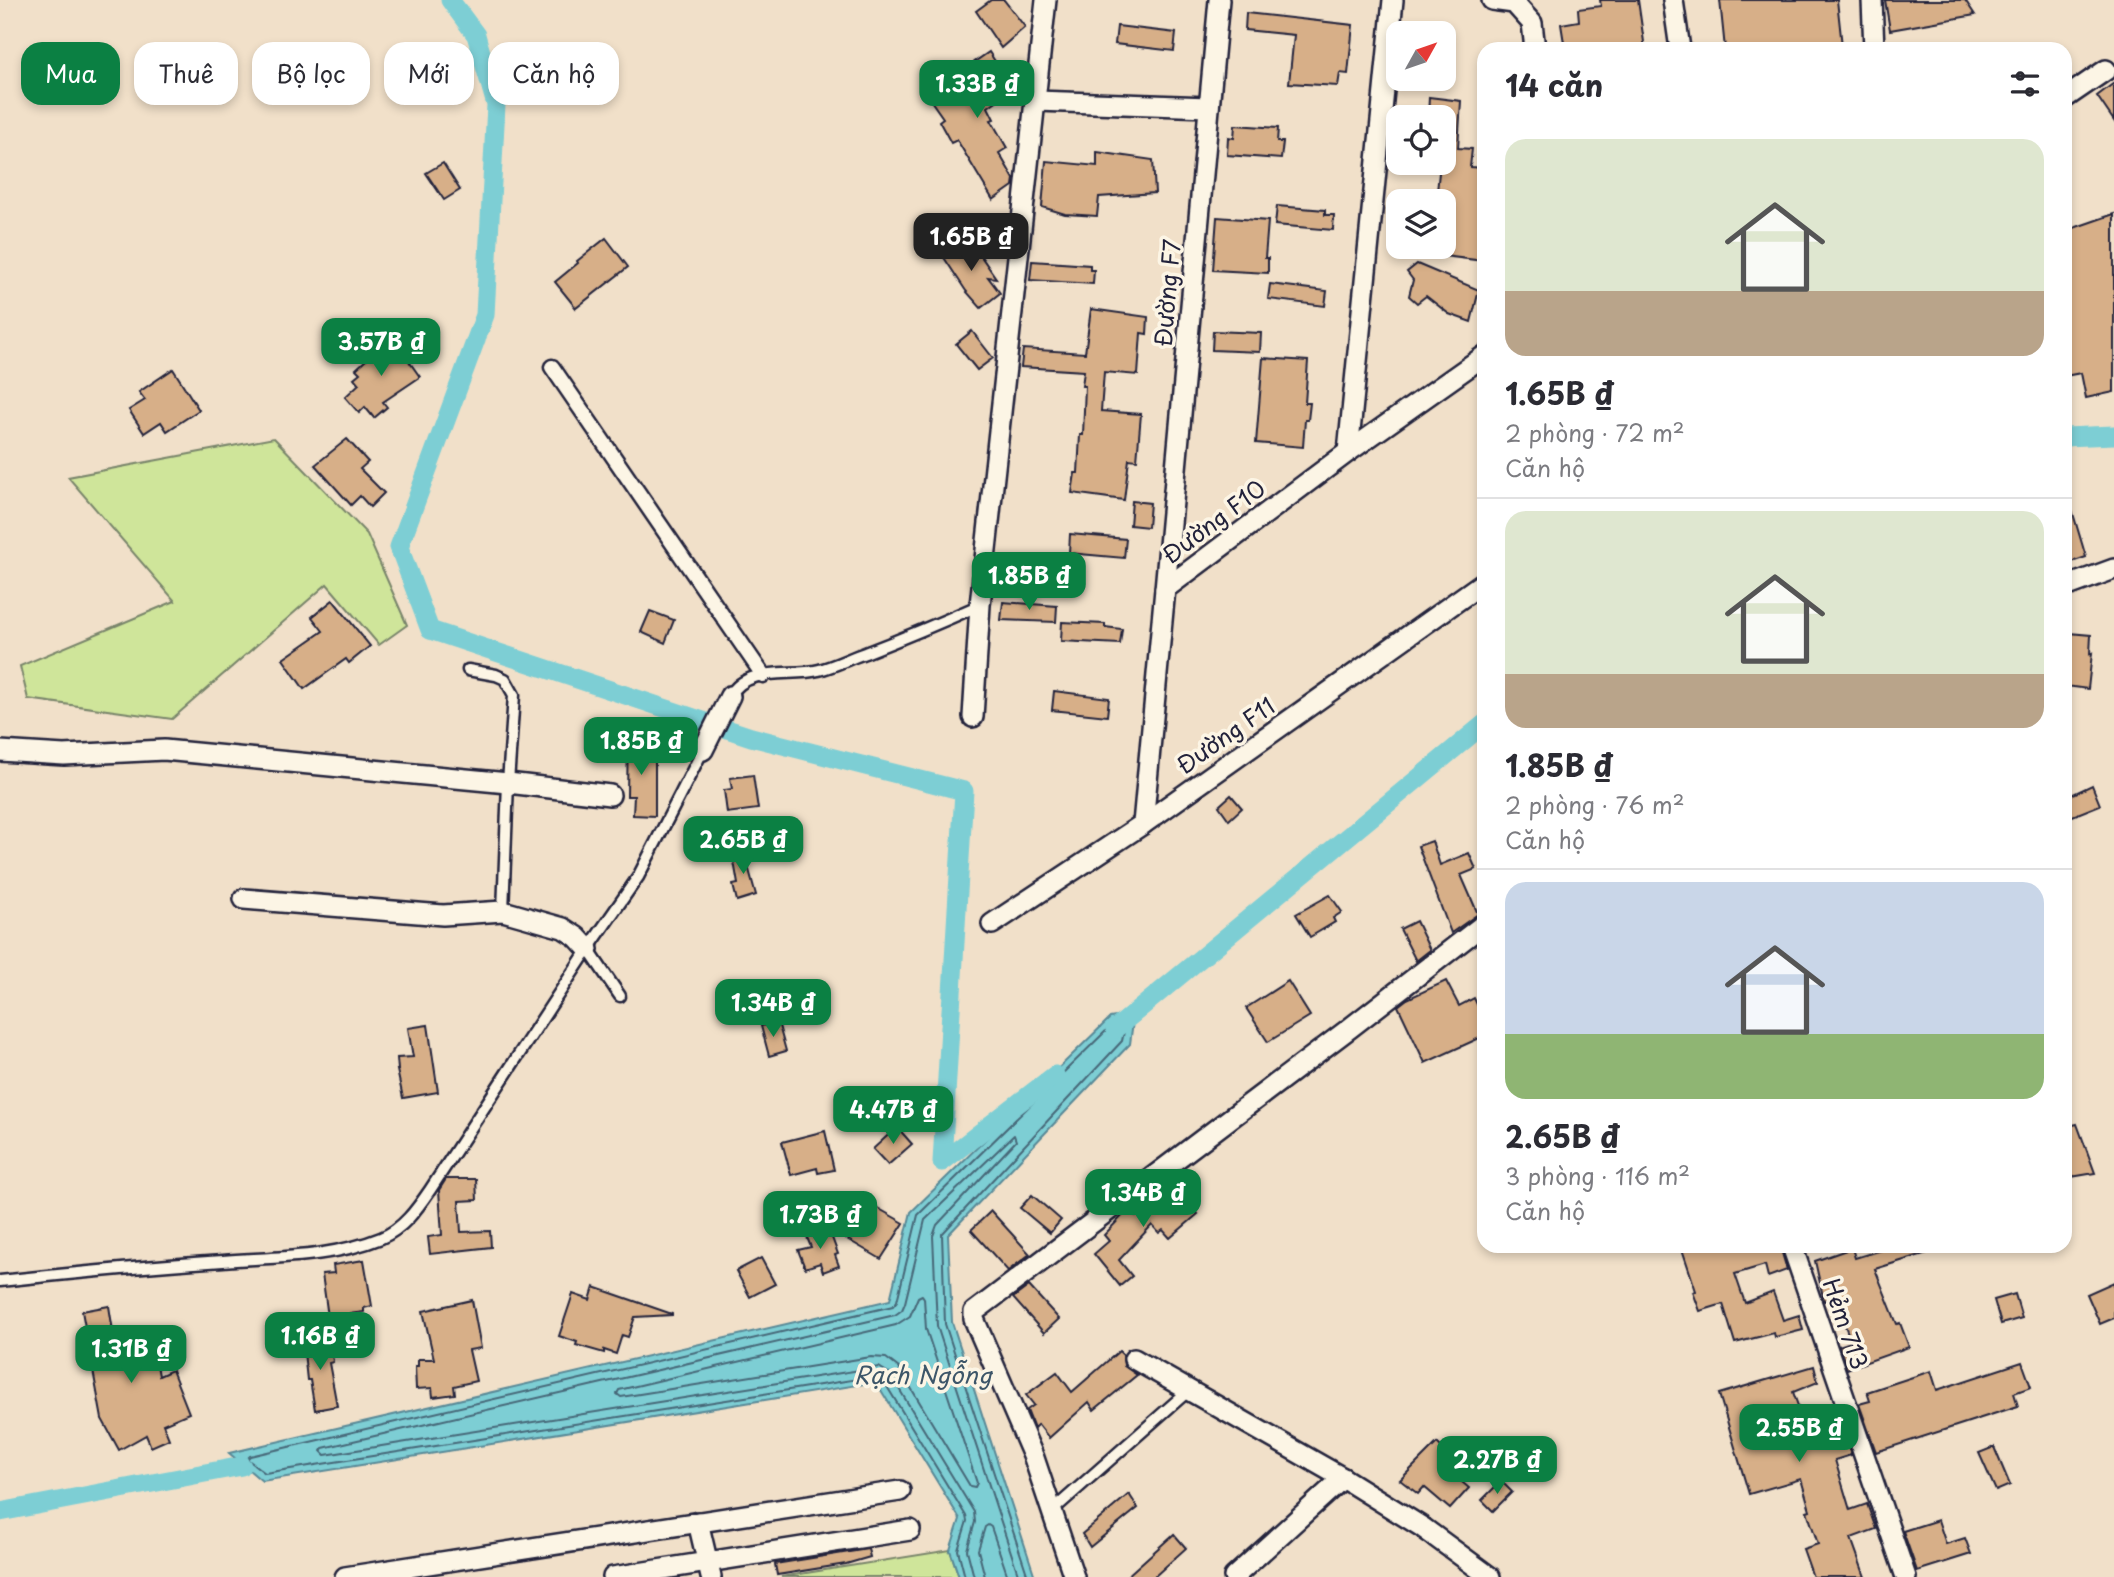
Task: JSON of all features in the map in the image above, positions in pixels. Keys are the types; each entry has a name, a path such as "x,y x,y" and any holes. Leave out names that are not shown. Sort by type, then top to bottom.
{"street":[{"path":"973,717 980,605 1046,0"},
{"name":"Đường F7","path":"1165,590 1219,0"},
{"path":"1348,453 1393,0"},
{"path":"1492,0 1514,3 1532,23 1534,42"},
{"path":"1673,0 1679,42"},
{"path":"1872,0 1874,42"},
{"path":"2072,93 2106,70"},
{"path":"1036,101 1209,107"},
{"name":"Đường F10","path":"1143,824 1165,590 1348,453 1477,361"},
{"path":"552,367 763,676"},
{"path":"2072,584 2114,569"},
{"name":"Đường F11","path":"992,924 1143,824 1477,587"},
{"path":"703,750 730,696"},
{"path":"0,751 64,755 164,750 610,795"},
{"path":"244,899 443,915 503,911 563,928 577,937 588,949"},
{"path":"1074,1577 1034,1458 974,1319 974,1312 1350,1028 1477,928"},
{"name":"Hẻm 713","path":"1794,1253 1906,1577"},
{"path":"1134,1359 1343,1478 1422,1527 1490,1577"},
{"path":"1234,1577 1343,1478"},
{"path":"345,1577 900,1491"},
{"path":"698,1522 709,1569"},
{"path":"613,1577 709,1569 910,1530"}],"lane":[{"path":"730,696 735,687 744,680 818,670 925,630 980,605"},
{"path":"468,670 505,679 514,695 503,911"},
{"path":"0,1281 96,1270 321,1253 382,1237 411,1216 638,877 703,750"},
{"path":"588,949 620,996"},
{"path":"1052,1511 1188,1391"}],"green space":[{"path":"274,438 367,534 407,625 379,645 327,584 172,719 28,699 20,666 175,601 68,477"},
{"path":"950,1550 959,1577 781,1577"}],"water":[{"name":"Rạch Ngỗng","path":"1134,1014 1130,1044 948,1235 952,1322 1035,1577 959,1577 950,1550 960,1519 876,1382 262,1481 229,1453 890,1300 911,1212 1110,1018"}],"building":[{"path":"991,0 1004,0 1025,27 1001,48 976,11"},
{"path":"1600,0 1638,0 1644,42 1564,42 1561,24 1579,21 1578,9 1601,6"},
{"path":"1720,0 1837,0 1842,42 1724,42"},
{"path":"1885,0 1965,0 1975,15 1890,30"},
{"path":"1246,13 1353,25 1348,74 1340,73 1338,86 1289,83 1294,35 1245,30"},
{"path":"1117,26 1176,33 1174,51 1115,44"},
{"path":"989,52 1013,89 988,107 994,119 991,120 1007,148 999,153 1014,179 1013,186 993,200 957,140 951,143 939,121 943,118 927,95"},
{"path":"2114,83 2114,121 2097,96"},
{"path":"1429,97 1461,101 1458,148 1472,149 1470,167 1477,168 1477,260 1456,258 1456,189 1437,189 1439,175 1456,175 1456,105 1429,105"},
{"path":"1235,125 1278,128 1277,142 1283,142 1281,159 1227,155 1228,137 1234,138"},
{"path":"1097,152 1153,160 1155,193 1099,197 1097,216 1065,214 1042,207 1046,161 1097,166"},
{"path":"443,163 460,190 444,200 426,173"},
{"path":"1277,206 1325,210 1325,215 1334,215 1333,230 1275,225"},
{"path":"2114,214 2114,392 2086,398 2081,373 2072,375 2072,229"},
{"path":"1217,217 1268,221 1265,258 1268,258 1268,273 1213,270"},
{"path":"606,238 628,267 576,308 555,282"},
{"path":"956,239 969,258 978,252 996,278 988,277 1000,293 981,308 966,291 939,250"},
{"path":"1032,261 1090,265 1090,270 1094,270 1093,284 1030,280"},
{"path":"1417,264 1477,289 1471,322 1449,314 1426,296 1417,303 1409,296 1413,280 1407,272"},
{"path":"1270,284 1327,291 1325,306 1268,299"},
{"path":"1091,309 1148,317 1147,334 1141,333 1138,375 1104,372 1101,411 1141,414 1137,460 1129,459 1124,500 1072,493 1075,473 1078,473 1080,435 1083,435 1084,371 1021,367 1023,349 1085,353"},
{"path":"972,331 993,358 977,370 956,344"},
{"path":"1213,331 1261,333 1260,352 1212,350"},
{"path":"392,337 420,377 383,402 387,407 374,418 365,407 359,413 345,397 359,384 354,378 360,373 356,369 367,359 365,356"},
{"path":"1263,358 1308,361 1305,403 1310,403 1308,420 1305,420 1303,447 1256,443"},
{"path":"173,369 199,410 167,431 161,422 144,433 129,410 145,400 139,392"},
{"path":"347,439 368,462 360,469 384,493 370,507 360,496 351,505 315,465"},
{"path":"1132,501 1150,503 1148,527 1130,525"},
{"path":"2072,510 2086,557 2072,562"},
{"path":"1070,534 1126,539 1124,558 1069,553"},
{"path":"333,600 370,646 349,663 346,659 304,689 283,659 323,631 312,617"},
{"path":"1003,602 1057,606 1056,622 1001,620"},
{"path":"650,611 674,620 665,643 641,632"},
{"path":"1062,622 1105,624 1105,627 1122,629 1120,644 1061,641"},
{"path":"2072,633 2091,635 2088,689 2072,687"},
{"path":"1054,691 1109,698 1107,716 1052,710"},
{"path":"628,734 643,736 644,755 655,755 655,816 633,815 634,796 627,796"},
{"path":"753,775 758,809 727,813 724,790 732,789 730,778"},
{"path":"2092,785 2100,805 2072,816 2072,795"},
{"path":"1231,795 1242,808 1229,820 1219,806"},
{"path":"772,827 775,847 761,850 757,829"},
{"path":"1432,841 1440,865 1469,853 1476,869 1461,875 1477,915 1451,933 1418,846"},
{"path":"743,848 756,895 737,901 733,885 738,884 732,850"},
{"path":"1330,895 1342,912 1333,918 1335,922 1310,937 1296,914"},
{"path":"1416,921 1430,950 1416,961 1400,929"},
{"path":"1288,981 1310,1016 1268,1042 1246,1008"},
{"path":"1446,981 1459,1006 1474,998 1477,1004 1477,1039 1425,1063 1398,1006"},
{"path":"778,1022 786,1051 769,1056 761,1026"},
{"path":"428,1025 438,1092 403,1098 397,1058 413,1057 408,1028"},
{"path":"2077,1124 2095,1173 2072,1177 2072,1125"},
{"path":"897,1127 912,1144 888,1165 873,1149"},
{"path":"825,1131 834,1170 818,1173 817,1168 791,1175 782,1142"},
{"path":"446,1179 476,1179 477,1200 459,1201 461,1232 490,1231 491,1247 430,1254 428,1237 442,1235 439,1190"},
{"path":"1169,1184 1198,1214 1170,1238 1163,1230 1159,1233 1152,1225 1119,1260 1132,1276 1120,1286 1094,1254 1109,1241 1104,1235 1126,1212 1129,1210 1136,1216"},
{"path":"1032,1195 1061,1220 1050,1233 1020,1208"},
{"path":"867,1202 904,1223 881,1259 845,1238"},
{"path":"991,1211 1030,1254 1008,1271 971,1230"},
{"path":"828,1227 838,1254 835,1255 839,1266 823,1272 820,1263 805,1268 798,1250 811,1247 806,1235"},
{"path":"1683,1253 1782,1253 1787,1270 1768,1277 1765,1265 1735,1274 1745,1303 1773,1292 1783,1320 1799,1315 1803,1330 1775,1337 1774,1333 1735,1343 1723,1304 1700,1311 1693,1292 1696,1291"},
{"path":"1838,1253 1854,1253 1855,1258 1871,1253 1927,1253 1875,1269 1909,1347 1847,1369 1839,1346 1851,1342 1835,1298 1824,1301 1815,1261"},
{"path":"761,1258 775,1284 750,1297 736,1271"},
{"path":"364,1260 372,1306 364,1308 364,1312 328,1317 322,1274 334,1273 333,1265"},
{"path":"2114,1282 2114,1318 2100,1324 2087,1294"},
{"path":"1029,1286 1059,1319 1044,1333 1013,1298"},
{"path":"594,1287 672,1315 635,1317 628,1337 622,1335 616,1354 576,1345 577,1342 559,1336 573,1294 590,1300"},
{"path":"2015,1294 2022,1318 2001,1324 1994,1300"},
{"path":"472,1300 481,1348 469,1350 476,1381 454,1386 455,1394 433,1397 432,1388 416,1389 415,1366 418,1366 418,1359 434,1359 423,1311"},
{"path":"109,1306 116,1350 153,1342 159,1376 172,1370 189,1413 163,1424 169,1439 151,1447 146,1435 119,1450 102,1419 82,1311"},
{"path":"330,1338 333,1362 329,1363 337,1406 315,1410 310,1380 307,1380 305,1339"},
{"path":"1119,1351 1123,1355 1124,1366 1137,1375 1094,1410 1089,1402 1049,1438 1038,1424 1034,1428 1027,1410 1034,1405 1026,1395 1057,1372 1072,1392"},
{"path":"2022,1362 2031,1387 2014,1393 2018,1406 1876,1452 1859,1404 1870,1401 1867,1392 1931,1371 1937,1390"},
{"path":"1814,1366 1818,1382 1793,1392 1801,1414 1825,1406 1828,1415 1836,1412 1851,1455 1835,1460 1850,1510 1867,1504 1876,1529 1851,1538 1865,1577 1813,1577 1803,1549 1818,1544 1807,1511 1810,1510 1801,1479 1749,1494 1719,1394"},
{"path":"1437,1443 1450,1456 1442,1465 1469,1488 1450,1509 1424,1487 1418,1494 1400,1480"},
{"path":"1994,1447 2010,1485 1996,1491 1979,1453"},
{"path":"1501,1481 1512,1492 1493,1511 1482,1500"},
{"path":"1129,1494 1138,1508 1090,1547 1082,1534"},
{"path":"1938,1520 1946,1544 1965,1538 1971,1554 1917,1571 1903,1531"},
{"path":"1174,1534 1186,1548 1154,1577 1126,1577"},
{"path":"868,1549 870,1557 846,1564 777,1575 775,1564"}],"waterway":[{"path":"450,0 476,35 496,105 485,315 399,547 430,630 751,737 964,791 942,1162 1055,1075"},
{"path":"2072,437 2114,435"},
{"path":"1115,1029 1477,730"},
{"path":"0,1512 242,1466"}]}
